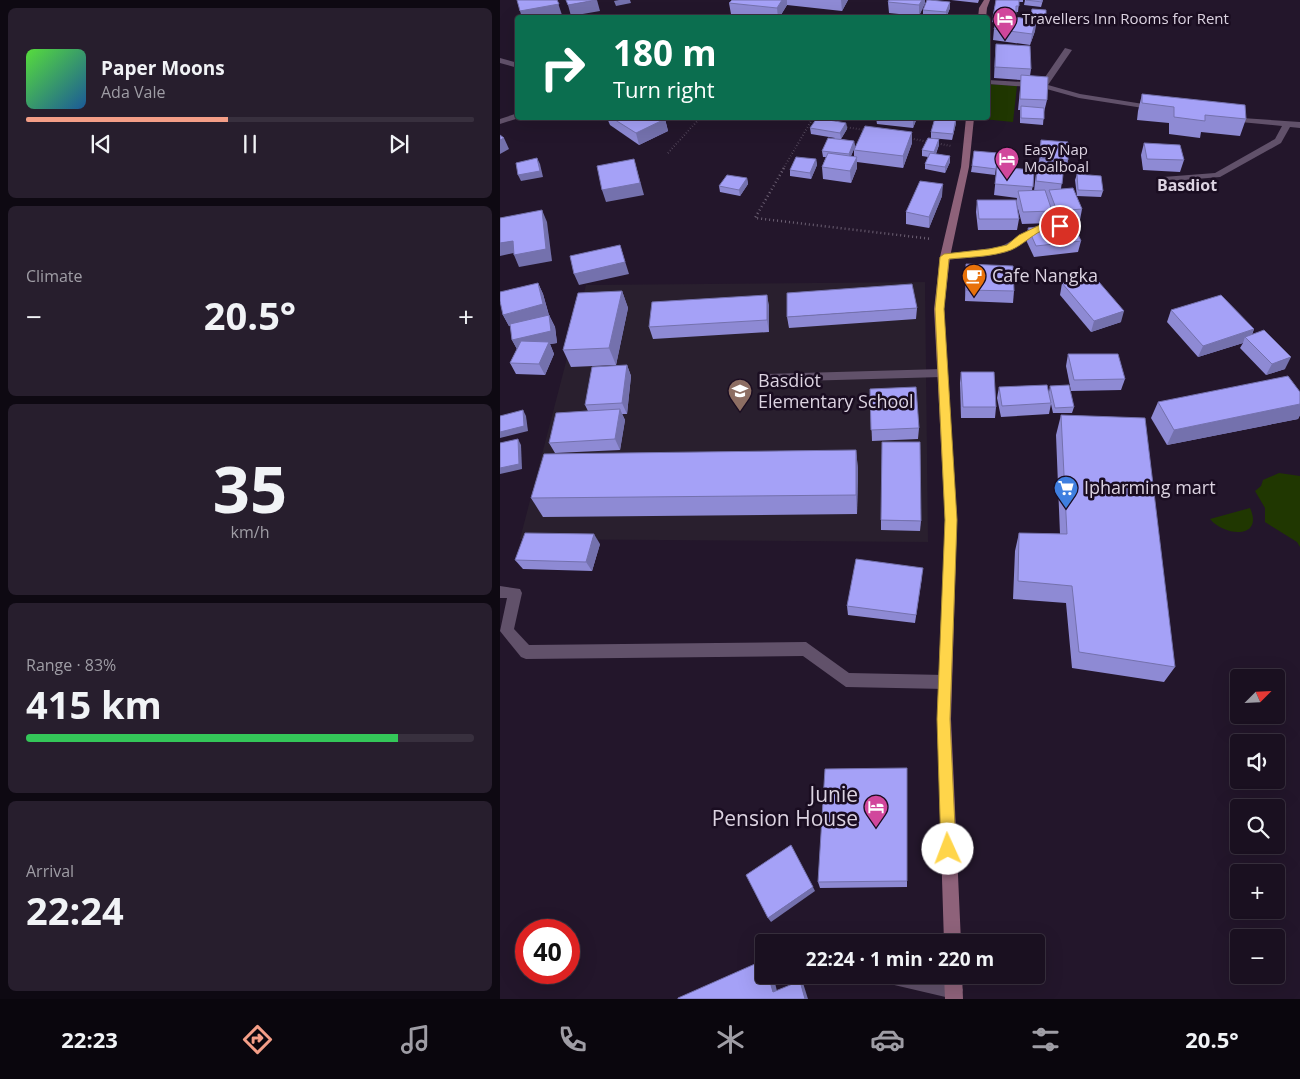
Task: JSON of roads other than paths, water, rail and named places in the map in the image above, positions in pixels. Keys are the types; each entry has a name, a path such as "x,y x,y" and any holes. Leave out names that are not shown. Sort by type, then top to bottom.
{"street":[{"path":"982,15 987,0"},
{"path":"1043,86 1068,50"},
{"path":"500,60 515,65"},
{"path":"990,82 1043,86 1080,96 1166,109"},
{"path":"500,122 515,116"},
{"path":"1223,118 1300,125"},
{"path":"952,934 944,719 951,520 939,309 944,257 965,168 970,120"},
{"path":"1163,180 1217,175 1278,141 1287,124"},
{"path":"944,257 989,252 1010,247 1022,237 1042,227 1051,227"},
{"path":"766,378 942,373"},
{"path":"500,592 515,592 507,631 526,652 806,649 846,680 945,682"},
{"path":"934,984 954,988"}],"place":[{"name":"Travellers Inn Rooms for Rent","path":"1005,40"},
{"name":"Easy Nap Moalboal","path":"1007,180"},
{"name":"Cafe Nangka","path":"974,297"},
{"name":"Basdiot Elementary School","path":"740,412"},
{"name":"Ipharming mart","path":"1066,509"},
{"name":"Junie Pension House","path":"876,828"}],"district":[{"name":"Basdiot","path":"1187,185"}]}
